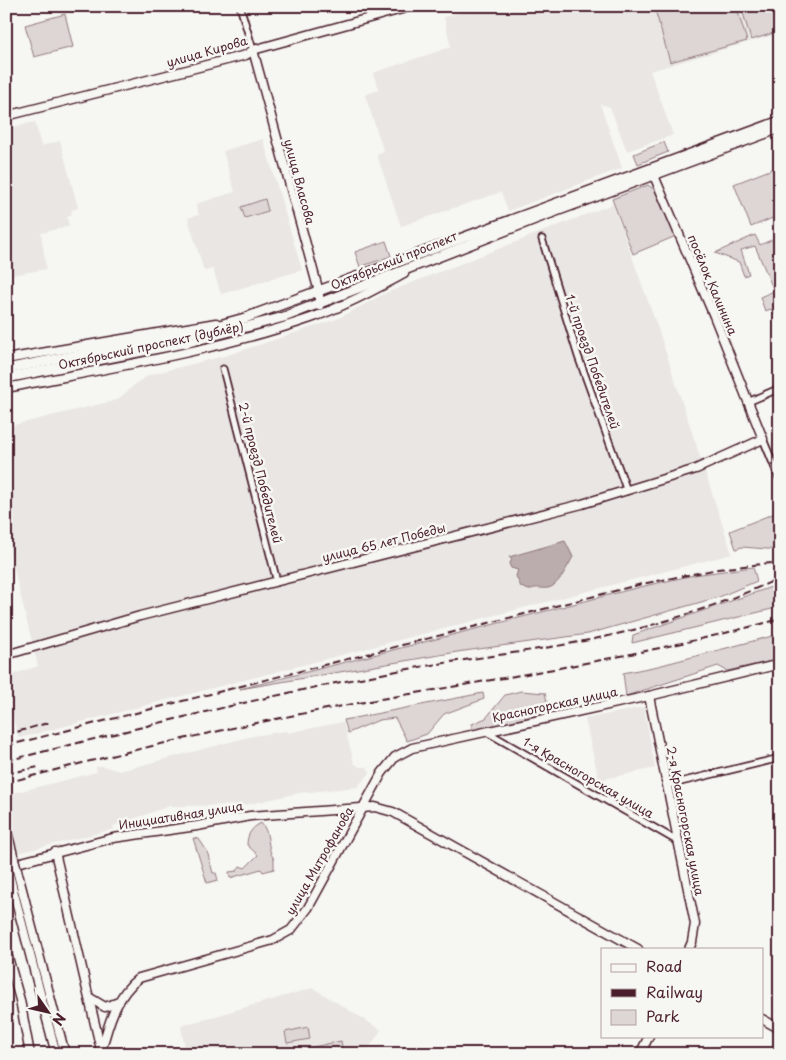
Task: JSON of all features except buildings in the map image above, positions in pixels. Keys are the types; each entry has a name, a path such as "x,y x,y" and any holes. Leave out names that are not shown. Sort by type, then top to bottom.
{"main road":[{"name":"улица Кирова","path":"6,116 246,54 252,50 413,6"},
{"name":"улица Власова","path":"252,50 319,292 320,304"},
{"name":"Октябрьский проспект","path":"6,378 218,336 284,317 780,121"},
{"name":"Октябрьский проспект","path":"6,369 190,333 245,318 780,128"},
{"name":"посёлок Калинина","path":"653,172 714,316 763,439"},
{"name":"Октябрьский проспект (дублёр)","path":"6,388 221,345 313,317 376,288 435,257"},
{"path":"313,317 320,304"},
{"name":"Октябрьский проспект (дублёр)","path":"6,359 166,330 245,318"},
{"name":"улица 65 лет Победы","path":"6,655 140,616 627,491 696,469 763,439"},
{"name":"Красногорская улица","path":"362,808 382,772 395,757 412,748 649,696 780,664"},
{"name":"2-я Красногорская улица","path":"649,696 695,924 689,948"},
{"name":"улица Митрофанова","path":"102,1053 108,1026 119,1002 135,981 146,975 273,940 291,930 311,904 362,808 375,807 393,812 636,948"},
{"name":"Инициативная улица","path":"6,865 113,838 250,816 362,808"},
{"path":"6,828 65,1054"},
{"path":"55,852 102,1053"},
{"path":"6,865 56,1054"},
{"path":"6,950 20,1000 30,1054"},
{"path":"89,997 105,1007 119,1002"},
{"path":"764,1020 780,1029"},
{"path":"640,1054 648,1038"}],"street":[{"path":"240,6 252,50"},
{"name":"1-й проезд Победителей","path":"542,239 578,356 627,491"},
{"name":"2-й проезд Победителей","path":"223,369 277,582"},
{"path":"748,402 780,388"},
{"name":"посёлок Калинина","path":"763,439 778,471 780,480"},
{"name":"1-я Красногорская улица","path":"487,732 679,842"},
{"path":"668,785 780,758"}],"shaded area":[{"path":"485,6 780,6 780,33 650,71 673,135 627,151 610,107 600,104 622,168 508,211 501,192 401,226 377,155 384,152 365,95 379,90 373,73 451,47 444,17"},
{"path":"35,122 41,146 60,141 78,208 71,210 72,214 67,217 69,226 41,233 46,269 6,276 6,129"},
{"path":"263,139 302,270 221,294 213,269 204,271 188,218 199,215 196,204 235,192 223,151"},
{"path":"613,204 659,332 732,554 19,738 6,696 6,677 38,666 6,536 6,427 117,400 149,375 228,355 337,319 386,293"},
{"path":"565,541 573,557 556,583 548,588 529,590 521,587 516,576 518,570 511,568 509,564 512,560 509,557"},
{"path":"644,707 655,768 599,780 585,719"},
{"path":"343,722 354,763 359,767 367,767 370,773 357,787 299,793 245,805 170,806 113,826 114,829 6,856 6,795 97,772 96,767 101,766 120,771 253,736 287,731 288,733"},
{"path":"313,988 381,1030 365,1054 186,1054 181,1026"}],"green space":[{"path":"654,6 736,6 747,41 670,62"},
{"path":"741,6 780,6 780,31 751,40"},
{"path":"65,14 73,47 34,57 25,25"},
{"path":"664,142 668,152 638,164 634,154"},
{"path":"780,166 780,215 751,227 734,184"},
{"path":"648,185 655,190 676,236 633,254 612,199"},
{"path":"265,199 268,211 245,218 241,207"},
{"path":"755,235 760,245 780,236 780,310 774,315 771,309 765,311 760,297 774,291 755,246 741,250 749,274 744,276 739,262 715,253"},
{"path":"386,241 391,256 360,267 355,252"},
{"path":"780,511 780,550 742,547 736,549 730,531"},
{"path":"753,567 757,581 719,597 588,634 457,652 240,689 640,587 694,575"},
{"path":"780,584 780,607 632,643 633,635"},
{"path":"780,634 780,659 727,671 718,666 626,696 623,673 658,666"},
{"path":"521,691 545,693 550,715 472,734 472,724 486,718 505,695"},
{"path":"483,693 484,699 444,714 427,734 407,741 395,718 379,720 348,733 344,720"},
{"path":"261,823 266,831 274,859 274,869 263,872 261,869 230,878 229,872 237,871 240,866 245,868 258,855 247,845 247,841 252,830"},
{"path":"193,838 199,839 207,851 213,873 216,873 218,880 207,883"},
{"path":"308,1027 310,1039 287,1043 285,1032"},
{"path":"341,1041 343,1054 281,1054"}],"railway":[{"path":"6,746 642,584 718,569 780,562"},
{"path":"6,761 344,681 417,667 569,644 618,634 688,614 780,578"},
{"path":"6,783 156,745 257,723 596,661 688,642 780,619"},
{"path":"6,735 51,722"},
{"path":"6,774 38,767"}]}
